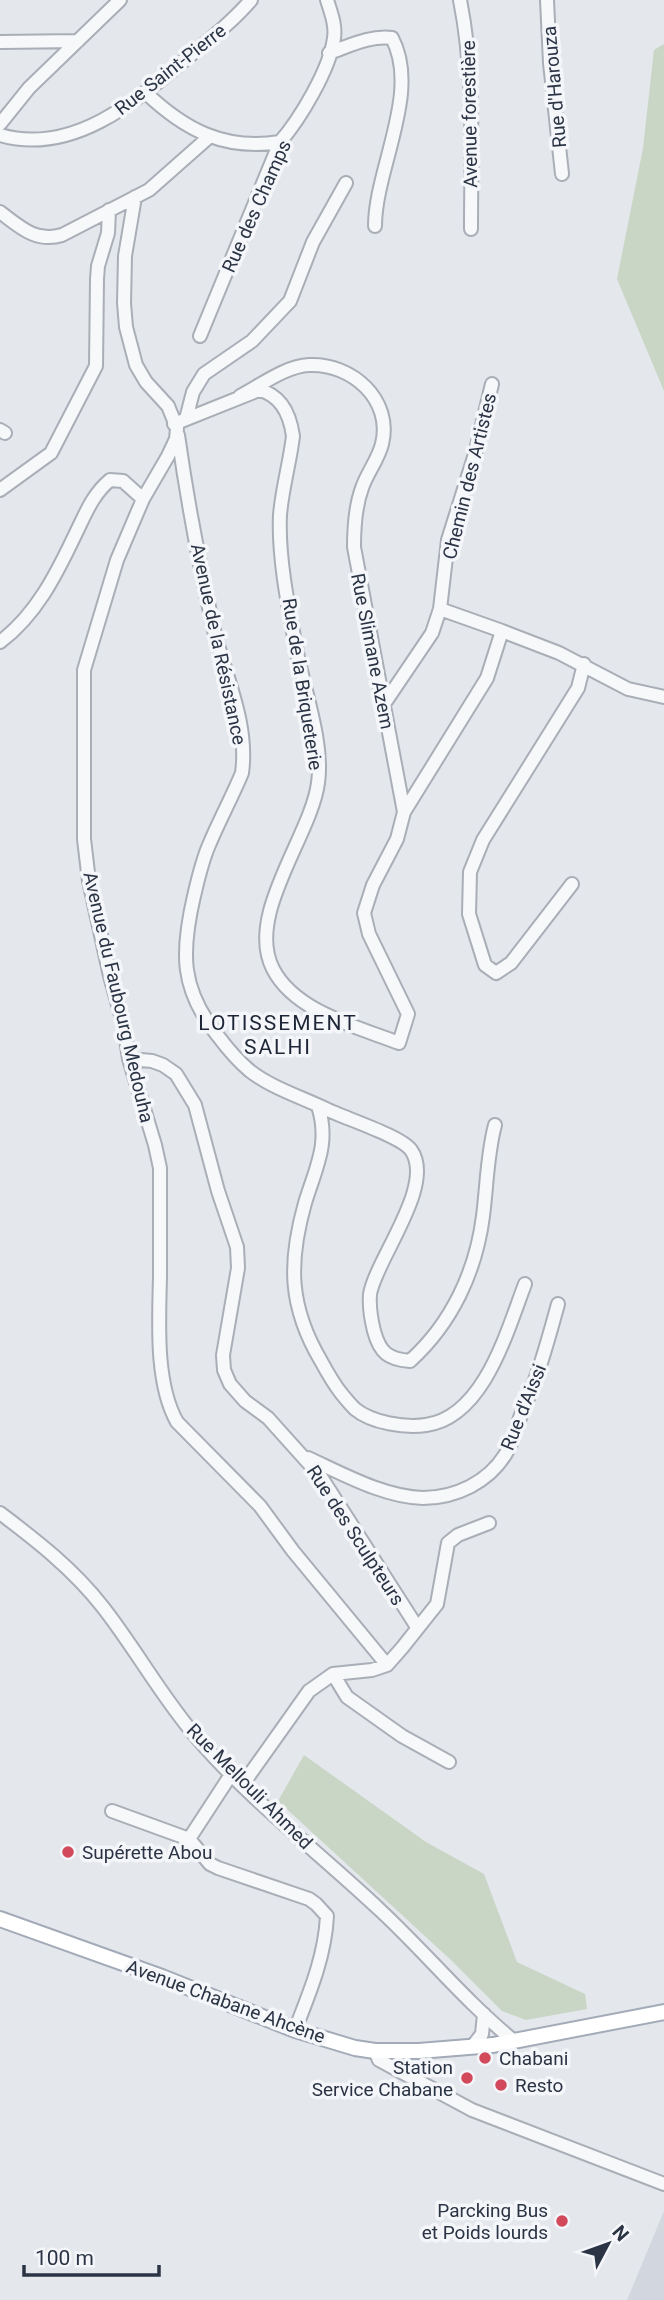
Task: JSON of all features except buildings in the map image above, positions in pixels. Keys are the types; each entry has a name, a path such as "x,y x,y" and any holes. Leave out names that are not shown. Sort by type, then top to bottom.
{"main road":[{"name":"Avenue Chabane Ahcène","path":"0,1919 162,1977 295,2029 376,2052 493,2045 664,2012"}],"street":[{"path":"0,124 29,88 120,0"},
{"name":"Rue Saint-Pierre","path":"0,135 17,140 48,138 78,132 106,119 146,93 236,17 251,0"},
{"name":"Rue des Champs","path":"200,336 280,142 297,122 330,53 334,26 327,0"},
{"name":"Avenue forestière","path":"460,0 467,32 470,70 471,229"},
{"name":"Rue d'Harouza","path":"547,0 550,63 562,174"},
{"path":"330,53 387,37 392,38 400,54 402,71 399,104 375,226"},
{"path":"0,42 78,41"},
{"path":"146,93 179,120 209,137 238,143 280,142"},
{"path":"0,212 27,232 50,238 149,190 209,137"},
{"name":"Avenue du Faubourg Medouha","path":"346,183 313,242 290,301 252,341 204,374 117,561 84,670 84,838 89,881 124,1026 129,1059 160,1168 159,1341 170,1410 189,1436 260,1506 293,1551 387,1665"},
{"path":"135,197 125,256 125,327 136,365 179,424"},
{"path":"0,490 51,453 96,366 98,266 108,233 109,210"},
{"name":"Rue Slimane Azem","path":"240,396 294,368 309,365 325,366 343,372 363,384 379,404 383,427 382,443 362,488 354,523 354,547 382,707 404,811 397,839 373,885 365,913 369,934 408,1014 399,1043"},
{"name":"Chemin des Artistes","path":"382,707 432,633 440,609 448,540 475,454 492,384"},
{"name":"Rue de la Briqueterie","path":"179,424 259,390 275,397 291,424 293,436 280,513 282,552 296,647 318,763 316,796 276,889 268,929 270,959 274,971 287,986 318,1012 399,1043"},
{"name":"Avenue de la Résistance","path":"179,424 184,478 200,563 220,652 235,699 243,760 242,773 208,846 200,874 185,946 187,981 205,1020 240,1062 262,1079 403,1143 413,1153 416,1170 408,1208 370,1293 370,1315 378,1346 388,1356 410,1361 421,1352 460,1297 472,1266 483,1216 485,1182 495,1125"},
{"path":"0,642 30,614 60,567 96,492 110,480 123,481 144,499"},
{"path":"440,609 584,664 628,689 664,697"},
{"path":"404,811 487,678 502,631"},
{"path":"572,884 511,963 503,971 490,971 485,965 469,914 470,872 483,840 578,688 584,664"},
{"name":"Rue des Sculpteurs","path":"129,1059 152,1061 176,1074 195,1105 215,1181 237,1247 238,1268 223,1355 224,1370 238,1394 268,1418 321,1477 417,1628"},
{"path":"318,1105 324,1134 321,1154 295,1240 293,1291 308,1338 335,1387 356,1410 381,1421 415,1427 449,1419 467,1404 480,1387 500,1348 525,1284"},
{"name":"Rue d'Aissi","path":"301,1454 358,1481 423,1498 445,1496 466,1490 478,1483 505,1455 538,1379 558,1304"},
{"name":"Rue Mellouli Ahmed","path":"0,1513 50,1551 77,1576 103,1607 167,1700 200,1741 382,1912 486,2015 520,2040"},
{"path":"243,1784 309,1691 333,1674 372,1670 387,1665 437,1604 448,1543 458,1535 489,1523"},
{"path":"333,1674 348,1697 402,1736 449,1762"},
{"path":"189,1839 232,1773"},
{"path":"111,1811 189,1839 210,1864 309,1899 327,1916 320,1964 295,2029"},
{"path":"486,2015 493,2045"},
{"path":"472,2047 481,2034 486,2015"},
{"path":"376,2052 379,2060 472,2110 664,2184"}],"shaded area":[{"path":"664,2211 664,2300 627,2300"}],"green space":[{"path":"664,44 664,391 617,279 643,148 654,50"},
{"path":"304,1755 426,1842 484,1874 517,1962 585,1994 587,2009 526,2020 502,2011 452,1961 278,1801"}],"place":[{"name":"Supérette Abou","path":"68,1852"},
{"name":"Chabani","path":"485,2058"},
{"name":"Station Service Chabane","path":"467,2078"},
{"name":"Resto","path":"501,2085"},
{"name":"Parcking Bus et Poids lourds","path":"562,2221"}],"district":[{"name":"LOTISSEMENT SALHI","path":"278,1035"}]}
